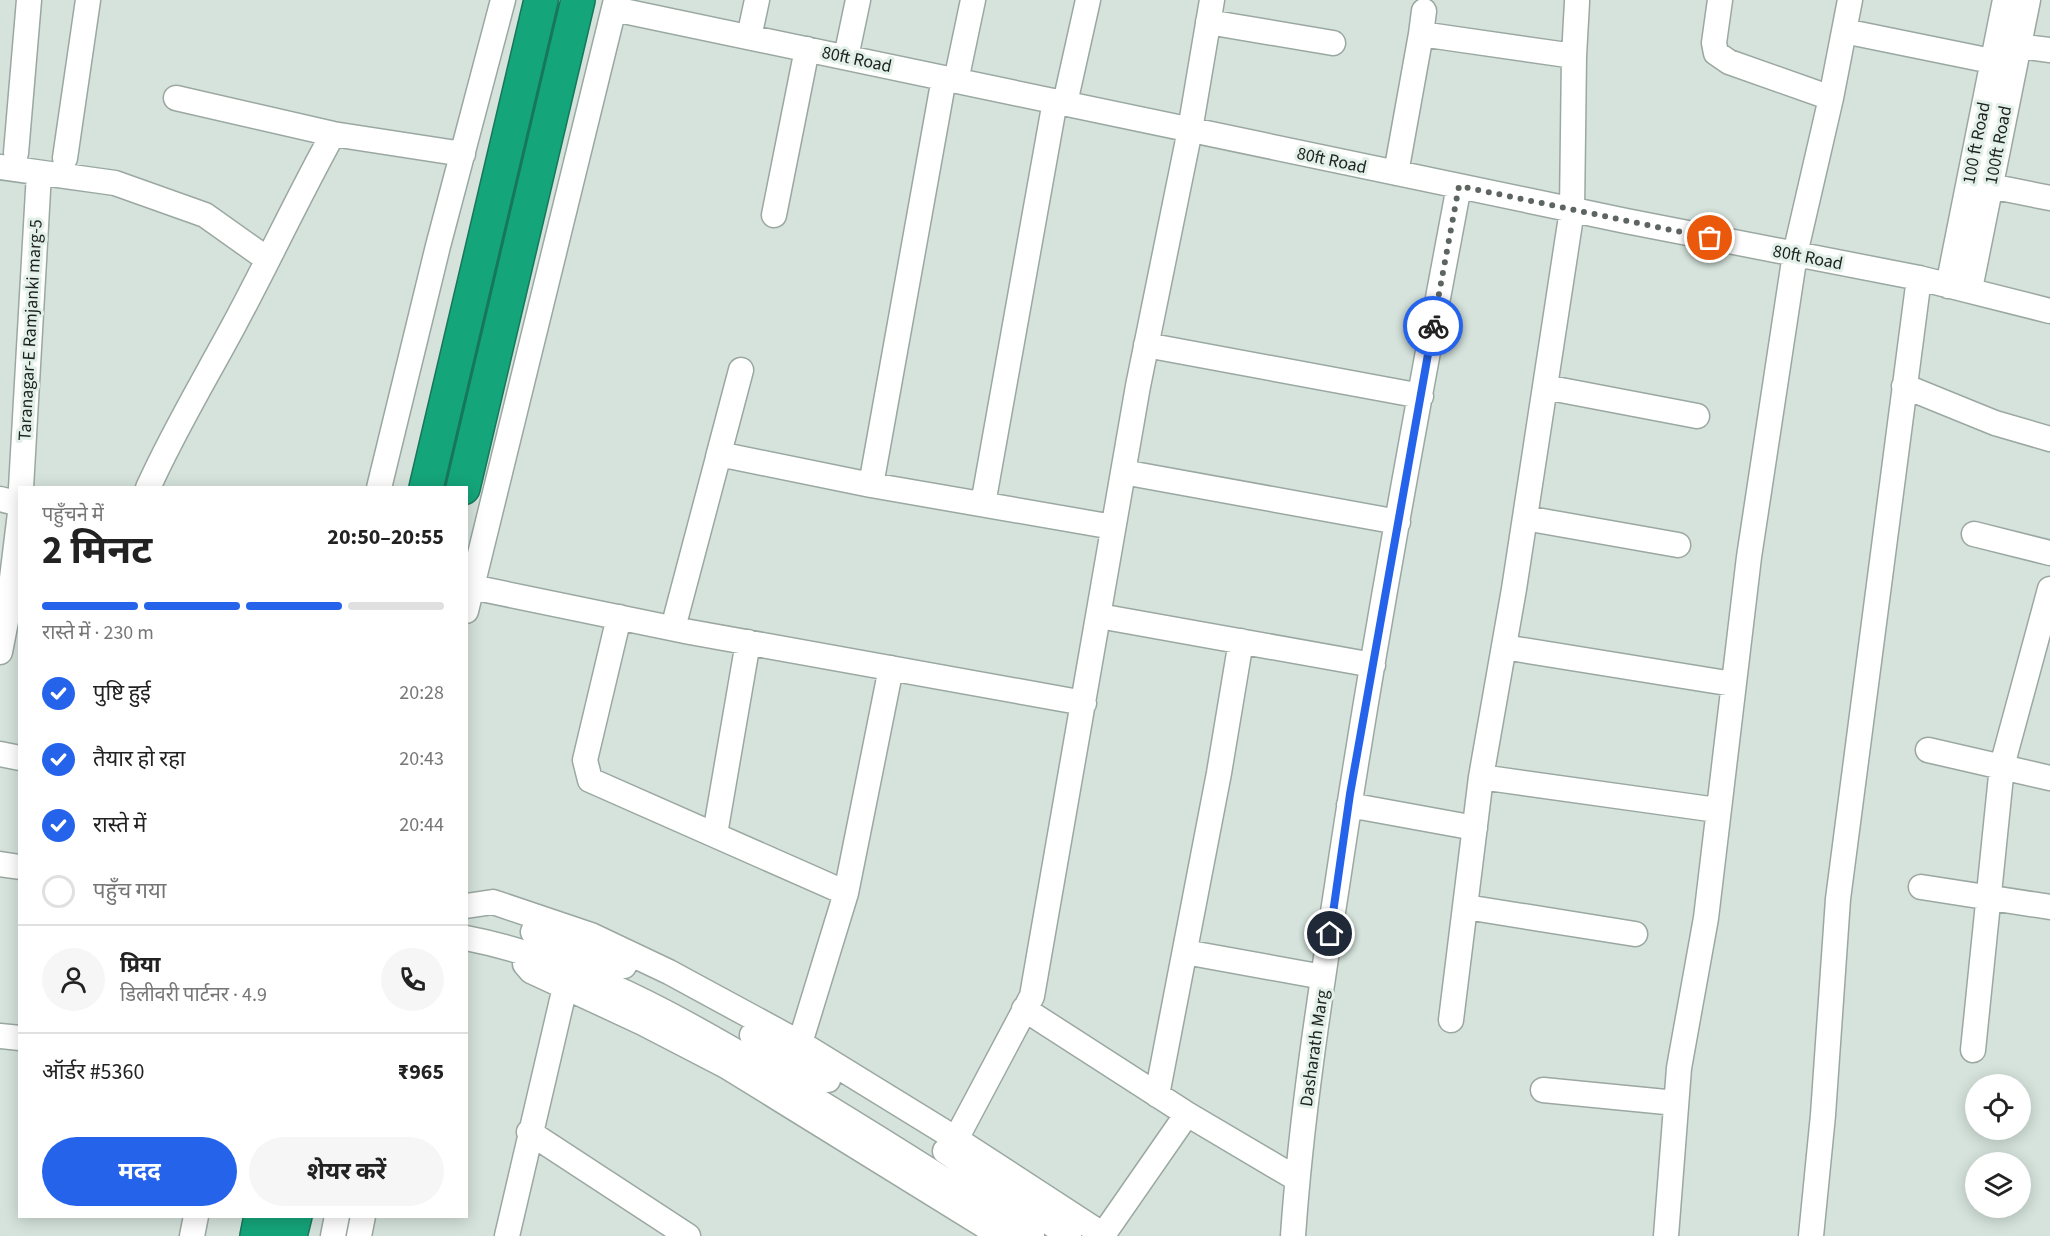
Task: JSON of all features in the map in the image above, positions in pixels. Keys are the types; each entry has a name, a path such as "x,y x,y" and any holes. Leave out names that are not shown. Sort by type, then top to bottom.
{"highway":[{"path":"426,486 541,0"},
{"path":"463,486 578,0"},
{"path":"257,1236 261,1218"},
{"path":"290,1236 294,1218"}],"street":[{"path":"28,0 8,160 39,173 115,183 205,214 267,259"},
{"path":"65,158 88,0"},
{"path":"380,486 503,0"},
{"path":"749,37 757,0"},
{"path":"846,57 858,0"},
{"path":"871,485 950,79 974,0"},
{"path":"983,504 1060,102 1088,0"},
{"path":"1720,0 1714,43 1716,53 1729,62 1831,98"},
{"path":"1666,1236 1679,1068 1706,918 1733,684 1795,254 1831,98 1850,0"},
{"name":"100 ft Road","path":"1959,288 2008,58 2005,0"},
{"name":"100ft Road","path":"1959,288 1990,186 2008,58 2028,0"},
{"path":"1451,1020 1481,777 1525,518 1572,210 1577,2"},
{"path":"468,603 615,4"},
{"name":"80ft Road","path":"615,4 749,37 1190,130 1572,210 1919,278 2050,311"},
{"path":"956,1139 1032,996 1113,527 1146,345 1190,130 1210,11 1334,43"},
{"path":"1396,173 1423,22 1574,56"},
{"path":"1844,31 2008,58 2050,50"},
{"path":"774,215 807,49"},
{"path":"176,98 333,134 463,154"},
{"path":"149,486 333,134"},
{"name":"Taranagar-E Ramjanki marg-5","path":"21,486 39,173"},
{"name":"Dasharath Marg","path":"1293,1236 1297,1179 1323,977 1349,805 1459,186"},
{"path":"1990,186 2050,198"},
{"path":"1810,1236 1823,1115 1838,899 1919,278"},
{"path":"1146,345 1421,396"},
{"path":"674,628 741,370"},
{"path":"1904,386 1995,423 2050,439"},
{"path":"1545,387 1697,417"},
{"path":"718,457 719,453 871,485 1113,527"},
{"path":"1123,472 1398,522"},
{"path":"0,499 18,504"},
{"path":"1525,518 1678,545"},
{"path":"0,652 9,612 18,531"},
{"path":"1974,534 2050,553"},
{"path":"472,587 674,628 1084,703"},
{"path":"1973,1050 2002,766 2050,589"},
{"path":"1099,616 1373,665"},
{"path":"619,617 585,760 590,780 846,893"},
{"path":"1157,1095 1220,773 1241,641"},
{"path":"714,834 748,642"},
{"path":"1504,647 1733,684"},
{"path":"800,1043 846,893 891,668"},
{"path":"1928,750 2050,778"},
{"path":"0,754 18,758"},
{"path":"1481,777 1717,810"},
{"path":"1349,805 1475,828"},
{"path":"0,864 18,867"},
{"path":"1921,887 2050,907"},
{"path":"468,907 493,902 591,935 669,972 800,1043 956,1139 1104,1235 1187,1114"},
{"path":"1466,907 1635,934"},
{"path":"468,908 632,969 687,997 932,1142 1069,1236"},
{"path":"468,938 513,949 629,996 718,1040 942,1177 1032,1236"},
{"path":"513,949 531,971 678,1040 726,1066 1000,1236"},
{"path":"1185,952 1323,977"},
{"path":"507,1236 529,1132 565,987"},
{"path":"1024,1010 1187,1114 1297,1179"},
{"path":"0,1036 18,1038"},
{"path":"1543,1090 1676,1103"},
{"path":"529,1132 688,1236"},
{"path":"192,1236 196,1218"},
{"path":"333,1236 337,1218"},
{"path":"359,1236 363,1218"}],"way so far":[{"path":"1433,326 1459,186 1710,238"}],"route":[{"path":"1330,934 1350,794 1433,326"}]}
